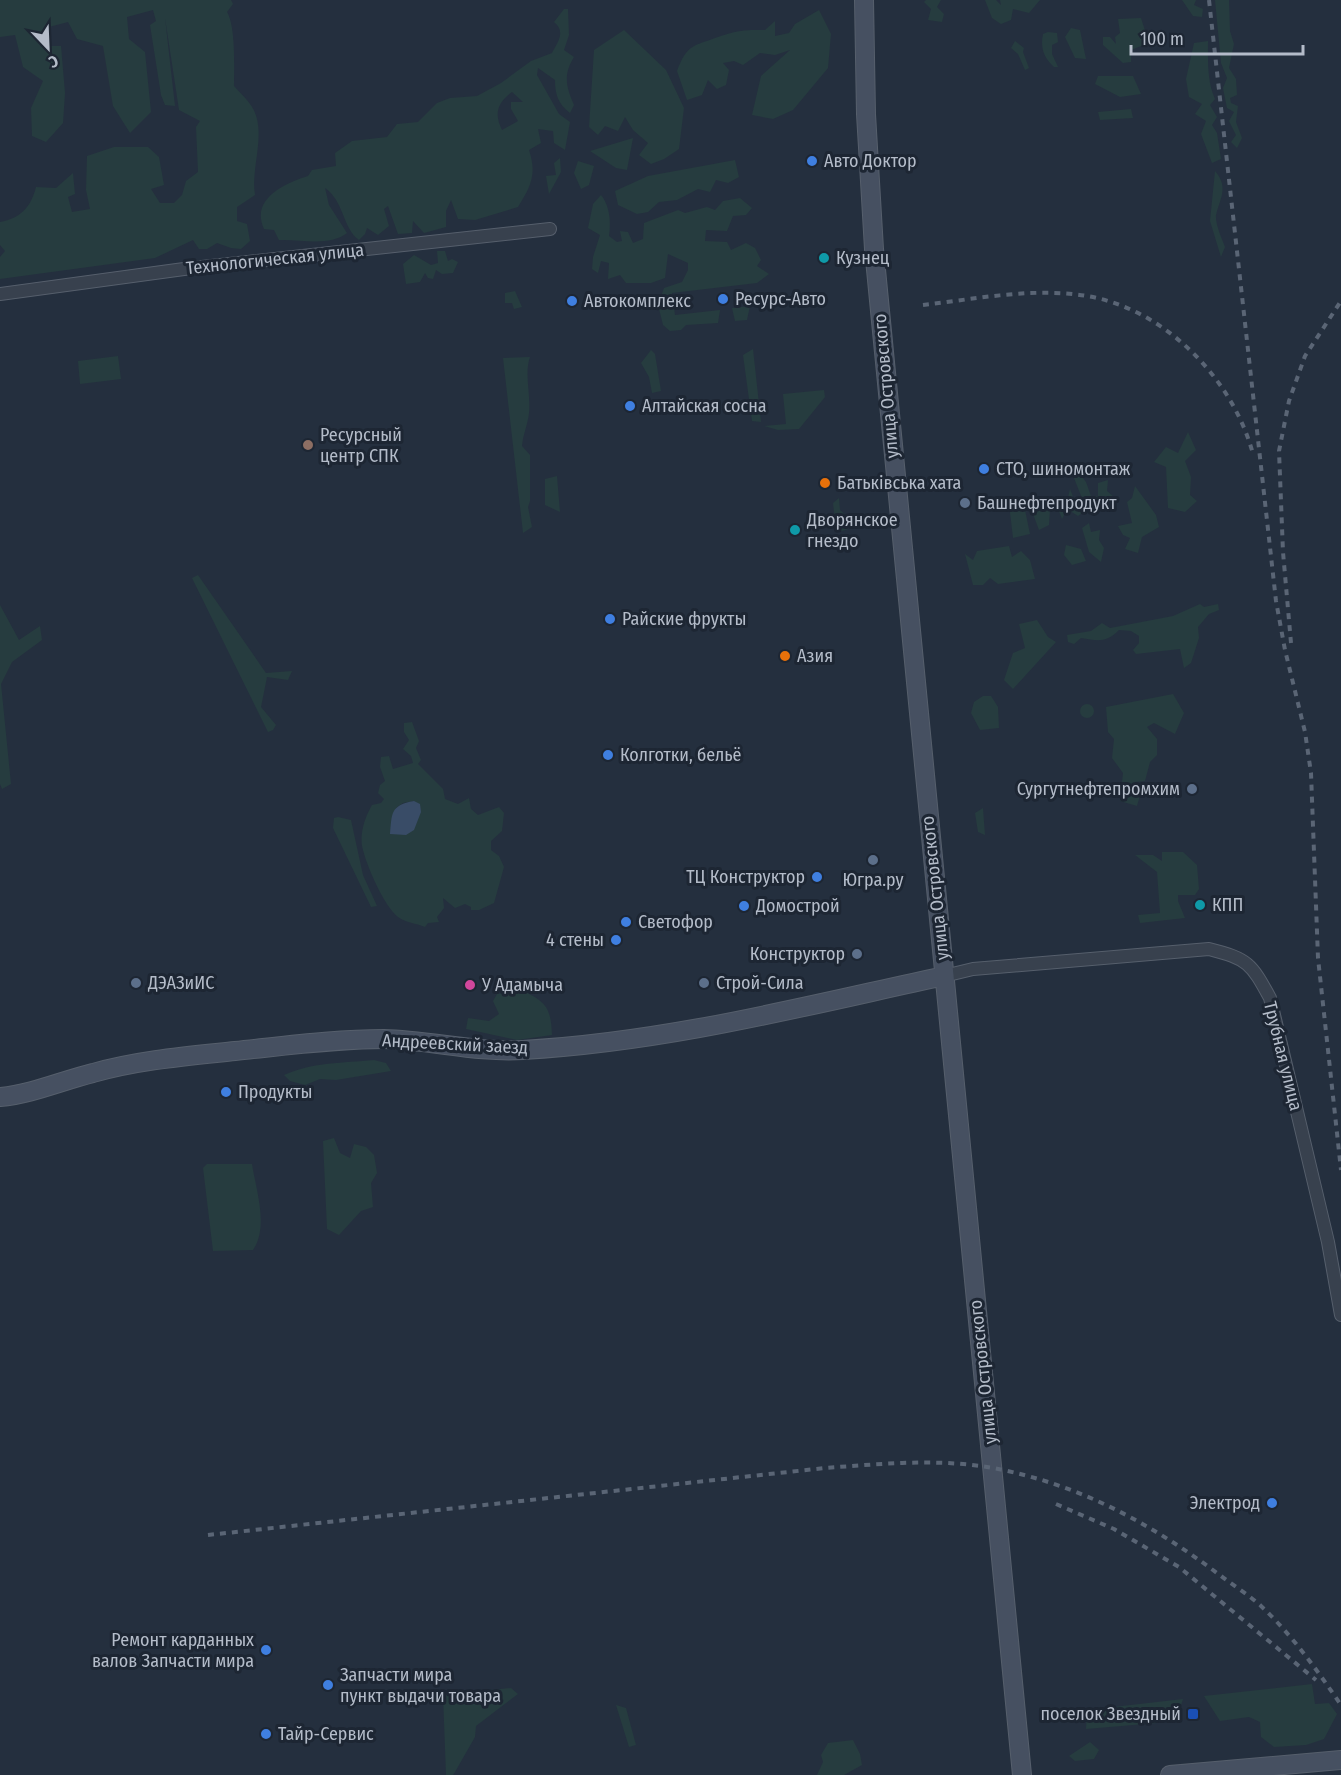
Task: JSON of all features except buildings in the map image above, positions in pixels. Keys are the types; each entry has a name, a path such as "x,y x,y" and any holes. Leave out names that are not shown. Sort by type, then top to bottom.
{"main road":[{"name":"улица Островского","path":"864,0 866,114 874,249 1022,1775"},
{"name":"Андреевский заезд","path":"0,1097 28,1093 94,1072 136,1063 348,1041 386,1039 474,1049 521,1050 618,1042 700,1029 945,976"},
{"path":"1170,1775 1341,1760"}],"street":[{"name":"Технологическая улица","path":"0,294 184,269 550,229"},
{"name":"Трубная улица","path":"945,976 973,969 1209,949 1238,956 1254,968 1270,998 1328,1242 1341,1315"}],"green space":[{"path":"0,0 231,0 233,4 227,12 233,37 234,86 250,104 255,114 259,136 255,195 237,207 237,221 247,224 250,241 241,249 217,243 207,249 199,249 193,240 155,258 0,279 0,257 5,251 0,245 0,222 14,218 24,210 36,187 56,188 73,173 75,194 68,197 72,212 90,209 86,190 87,156 114,147 148,147 159,157 164,185 151,189 160,203 174,203 182,195 186,181 198,172 196,127 200,121 179,110 165,18 175,106 165,105 161,95 150,25 156,21 153,10 127,17 129,39 145,52 151,112 130,133 113,106 103,46 77,39 68,22 49,27 51,46 61,46 65,93 63,123 46,142 32,136 31,108 43,81 23,67 15,35 0,37"},
{"path":"941,0 937,7 944,14 942,22 928,20 931,9 924,2"},
{"path":"985,0 996,0 1001,5 1000,0 1040,0 1029,13 1013,9 1011,20 1001,24 992,18"},
{"path":"1182,0 1196,0 1194,5 1203,9 1202,17 1193,16"},
{"path":"1215,0 1229,0 1230,31 1234,44 1229,68 1236,79 1237,95 1230,98 1231,103 1238,106 1236,122 1242,138 1237,148 1231,142 1236,135 1229,121 1234,112 1227,108 1223,88 1227,78 1221,63"},
{"path":"564,9 568,9 569,35 564,50 574,57 568,69 567,81 574,105 570,113 566,110 558,98 555,80 538,68 537,75 559,114 570,122 565,150 554,143 553,131 538,129 541,143 529,150 532,166 531,180 518,207 475,220 458,219 451,200 446,211 446,227 424,233 413,221 412,233 398,234 388,206 384,209 389,226 378,235 367,228 359,240 350,229 336,200 325,188 329,205 347,233 332,240 323,241 279,240 274,230 264,229 261,218 262,209 272,194 280,188 308,176 312,170 336,166 335,153 352,141 387,137 397,124 418,122 437,103 450,98 477,96 501,83 531,61 552,53 560,33 560,29 554,22","holes":["512,92 523,102 511,102 511,109 518,121 502,130 498,119 498,109 503,100"]},
{"path":"819,10 831,34 828,68 793,110 773,119 752,115 761,76 790,50 775,55 760,53 743,65 734,61 723,63 729,70 726,85 717,89 708,80 702,95 687,100 677,71 684,56 692,47 731,33 765,30 775,21 775,36 789,33 795,24"},
{"path":"1141,18 1149,43 1131,50 1131,62 1123,63 1103,45 1103,37 1110,37 1116,44 1115,37 1120,33 1118,19"},
{"path":"1071,28 1080,30 1086,59 1075,58 1065,37"},
{"path":"624,30 666,70 684,108 679,149 651,164 639,155 648,143 633,130 625,117 618,131 605,126 598,135 589,127 594,50"},
{"path":"1057,33 1058,42 1052,45 1052,54 1058,67 1054,67 1045,56 1042,44 1043,34"},
{"path":"1015,41 1024,48 1023,52 1029,68 1025,70 1018,54 1011,48"},
{"path":"1208,41 1209,78 1215,99 1210,105 1217,117 1212,125 1217,133 1221,159 1212,163 1201,134 1206,121 1195,114 1202,104 1189,97 1186,79 1194,43"},
{"path":"1098,76 1133,76 1141,94 1120,97 1095,84"},
{"path":"1131,109 1133,118 1100,120 1098,112"},
{"path":"633,138 627,170 616,168 590,151"},
{"path":"560,158 561,172 549,194 546,176 556,175 554,163"},
{"path":"735,160 739,177 728,183 716,180 710,192 698,189 677,200 659,202 648,212 637,214 618,205 615,191 648,176"},
{"path":"578,161 594,166 589,185 581,189 574,173"},
{"path":"1215,171 1223,187 1216,215 1225,247 1221,257 1210,221"},
{"path":"601,195 609,214 609,236 617,242 622,241 620,231 628,232 633,243 643,239 644,223 678,210 685,213 707,207 715,210 723,201 740,198 752,208 746,215 733,216 727,231 706,230 705,241 727,242 731,250 746,243 755,248 761,260 757,266 769,274 757,283 672,293 675,315 720,310 718,323 686,325 681,330 670,331 663,325 658,305 664,288 682,282 688,270 688,263 668,254 665,278 651,283 626,283 620,275 608,279 609,263 601,261 598,273 592,269 600,235 588,228 593,204"},
{"path":"437,251 445,251 448,261 452,259 458,262 453,273 442,274 436,270 433,279 428,278 425,273 420,282 406,284 403,264 414,255 431,265 438,263"},
{"path":"515,291 522,307 514,309 512,303 505,303 505,293"},
{"path":"750,306 747,320 735,321 732,308"},
{"path":"753,349 761,422 752,421 743,355"},
{"path":"651,350 655,354 661,391 652,393 649,377 641,363"},
{"path":"118,356 121,379 80,384 78,361"},
{"path":"530,357 528,364 529,413 522,446 530,455 528,507 532,527 523,533 503,358"},
{"path":"824,390 825,397 799,429 778,430 764,426 786,424 783,394"},
{"path":"1188,432 1196,450 1185,461 1191,477 1190,495 1197,501 1185,512 1168,508 1166,467 1154,462 1166,447 1178,453"},
{"path":"1078,472 1086,482 1091,496 1098,496 1098,483 1108,480 1107,491 1114,497 1112,505 1086,510 1078,516 1067,509 1062,519 1057,506 1066,505 1070,489 1077,507 1085,506 1074,478"},
{"path":"557,476 560,512 545,505 545,479"},
{"path":"1135,486 1156,515 1159,527 1142,537 1138,553 1125,549 1130,538 1123,535 1118,526 1132,523 1127,502 1132,498"},
{"path":"839,498 840,510 847,516 853,517 855,527 842,531 836,529 833,503"},
{"path":"1027,498 1039,499 1050,509 1049,525 1039,530"},
{"path":"1009,504 1024,505 1030,534 1013,538"},
{"path":"1089,523 1091,532 1100,530 1099,540 1104,548 1101,562 1089,552 1082,528"},
{"path":"1066,545 1081,549 1086,561 1072,565 1064,555"},
{"path":"1009,546 1012,557 1021,551 1030,560 1035,579 998,584 990,578 983,585 973,585 965,554 973,560 977,551"},
{"path":"198,575 266,673 292,671 288,680 267,677 261,707 276,725 273,730 268,732 192,578"},
{"path":"1200,604 1204,607 1218,604 1219,610 1209,614 1198,627 1199,638 1191,663 1184,668 1180,649 1136,654 1133,650 1139,643 1139,636 1131,631 1119,630 1102,640 1081,638 1074,644 1068,642 1067,635 1091,631 1102,623 1110,628 1173,616"},
{"path":"0,605 19,640 40,626 42,640 12,662 1,684 11,784 2,789 0,784"},
{"path":"1037,620 1048,637 1056,642 1013,689 1004,680 1013,653 1025,648 1019,624"},
{"path":"1173,694 1184,713 1175,734 1154,723 1147,727 1157,739 1157,755 1150,762 1145,781 1135,782 1141,792 1137,806 1120,801 1123,773 1112,758 1114,739 1108,732 1106,707"},
{"path":"983,696 991,696 998,707 999,728 980,730 971,713 974,702"},
{"path":"1084,704 1090,704 1094,711 1090,718 1084,718 1080,714 1080,708"},
{"path":"412,722 419,741 416,748 421,760 418,764 443,789 445,799 458,804 469,798 471,809 478,815 499,807 504,813 502,831 491,841 491,850 499,856 504,867 494,903 479,910 471,910 471,907 465,904 455,908 443,898 444,908 437,917 439,922 428,923 425,927 401,919 393,912 376,885 362,846 362,830 369,810 372,805 381,803 384,799 378,793 380,785 385,781 380,767 381,757 389,756 393,769 413,763 411,756 403,749 409,740 404,732 404,723","holes":["414,801 417,823 391,834 396,808 403,803"]},
{"path":"983,808 985,835 978,832 975,813"},
{"path":"334,818 351,820 363,875 377,906 371,907 333,828"},
{"path":"1162,852 1183,852 1197,865 1199,889 1195,895 1178,895 1185,918 1140,923 1138,915 1160,913 1157,872 1135,855 1153,855 1162,861"},
{"path":"523,991 538,999 546,1007 552,1035 517,1040 466,1029 468,1018 489,1021 499,1014 493,1001 497,994"},
{"path":"374,1060 386,1063 391,1071 336,1080 320,1079 305,1085 290,1081 284,1075 317,1065"},
{"path":"334,1138 340,1153 350,1158 354,1144 366,1147 374,1155 377,1173 371,1183 373,1207 361,1211 339,1235 327,1229 323,1141"},
{"path":"207,1164 252,1164 261,1220 258,1241 253,1250 213,1251 203,1168"},
{"path":"1312,1684 1315,1704 1329,1703 1337,1714 1324,1739 1306,1745 1274,1747 1261,1737 1260,1722 1249,1717 1220,1721 1204,1696"},
{"path":"511,1688 518,1694 476,1726 475,1737 455,1772 453,1775 446,1775 443,1695"},
{"path":"1183,1699 1180,1708 1164,1711 1157,1723 1086,1729 1087,1710"},
{"path":"616,1705 626,1708 636,1745 629,1747"},
{"path":"853,1740 860,1754 862,1765 844,1775 817,1775 823,1762 821,1755 828,1743"},
{"path":"1090,1742 1099,1750 1094,1759 1075,1761 1069,1756"}],"water":[{"path":"414,801 420,804 421,812 414,830 406,835 390,834 391,821 396,808"}],"railway":[{"path":"1209,0 1276,601 1285,650 1305,732 1311,773 1318,958 1341,1170"},
{"path":"923,305 1025,293 1087,296 1116,303 1169,332 1212,374 1230,400 1253,454"},
{"path":"1291,643 1283,552 1279,451 1289,401 1305,356 1341,301"},
{"path":"208,1535 825,1468 930,1463 993,1468 1025,1475 1085,1495 1141,1523 1195,1557 1252,1598 1272,1617 1304,1653 1341,1705"},
{"path":"1056,1504 1114,1529 1179,1567 1316,1680"}],"place":[{"name":"Авто Доктор","path":"812,161"},
{"name":"Кузнец","path":"824,258"},
{"name":"Ресурс-Авто","path":"723,299"},
{"name":"Автокомплекс","path":"572,301"},
{"name":"Алтайская сосна","path":"630,406"},
{"name":"Ресурсный центр СПК","path":"308,445"},
{"name":"СТО, шиномонтаж","path":"984,469"},
{"name":"Батькiвська хата","path":"825,483"},
{"name":"Башнефтепродукт","path":"965,503"},
{"name":"Дворянское гнездо","path":"795,530"},
{"name":"Райские фрукты","path":"610,619"},
{"name":"Азия","path":"785,656"},
{"name":"Колготки, бельё","path":"608,755"},
{"name":"Сургутнефтепромхим","path":"1192,789"},
{"name":"Югра.ру","path":"873,860"},
{"name":"ТЦ Конструктор","path":"817,877"},
{"name":"КПП","path":"1200,905"},
{"name":"Домострой","path":"744,906"},
{"name":"Светофор","path":"626,922"},
{"name":"4 стены","path":"616,940"},
{"name":"Конструктор","path":"857,954"},
{"name":"ДЭАЗиИС","path":"136,983"},
{"name":"Строй-Сила","path":"704,983"},
{"name":"У Адамыча","path":"470,985"},
{"name":"Продукты","path":"226,1092"},
{"name":"Электрод","path":"1272,1503"},
{"name":"Ремонт карданных валов Запчасти мира","path":"266,1650"},
{"name":"Запчасти мира пункт выдачи товара","path":"328,1685"},
{"name":"поселок Звездный","path":"1193,1714"},
{"name":"Тайр-Сервис","path":"266,1734"}]}
